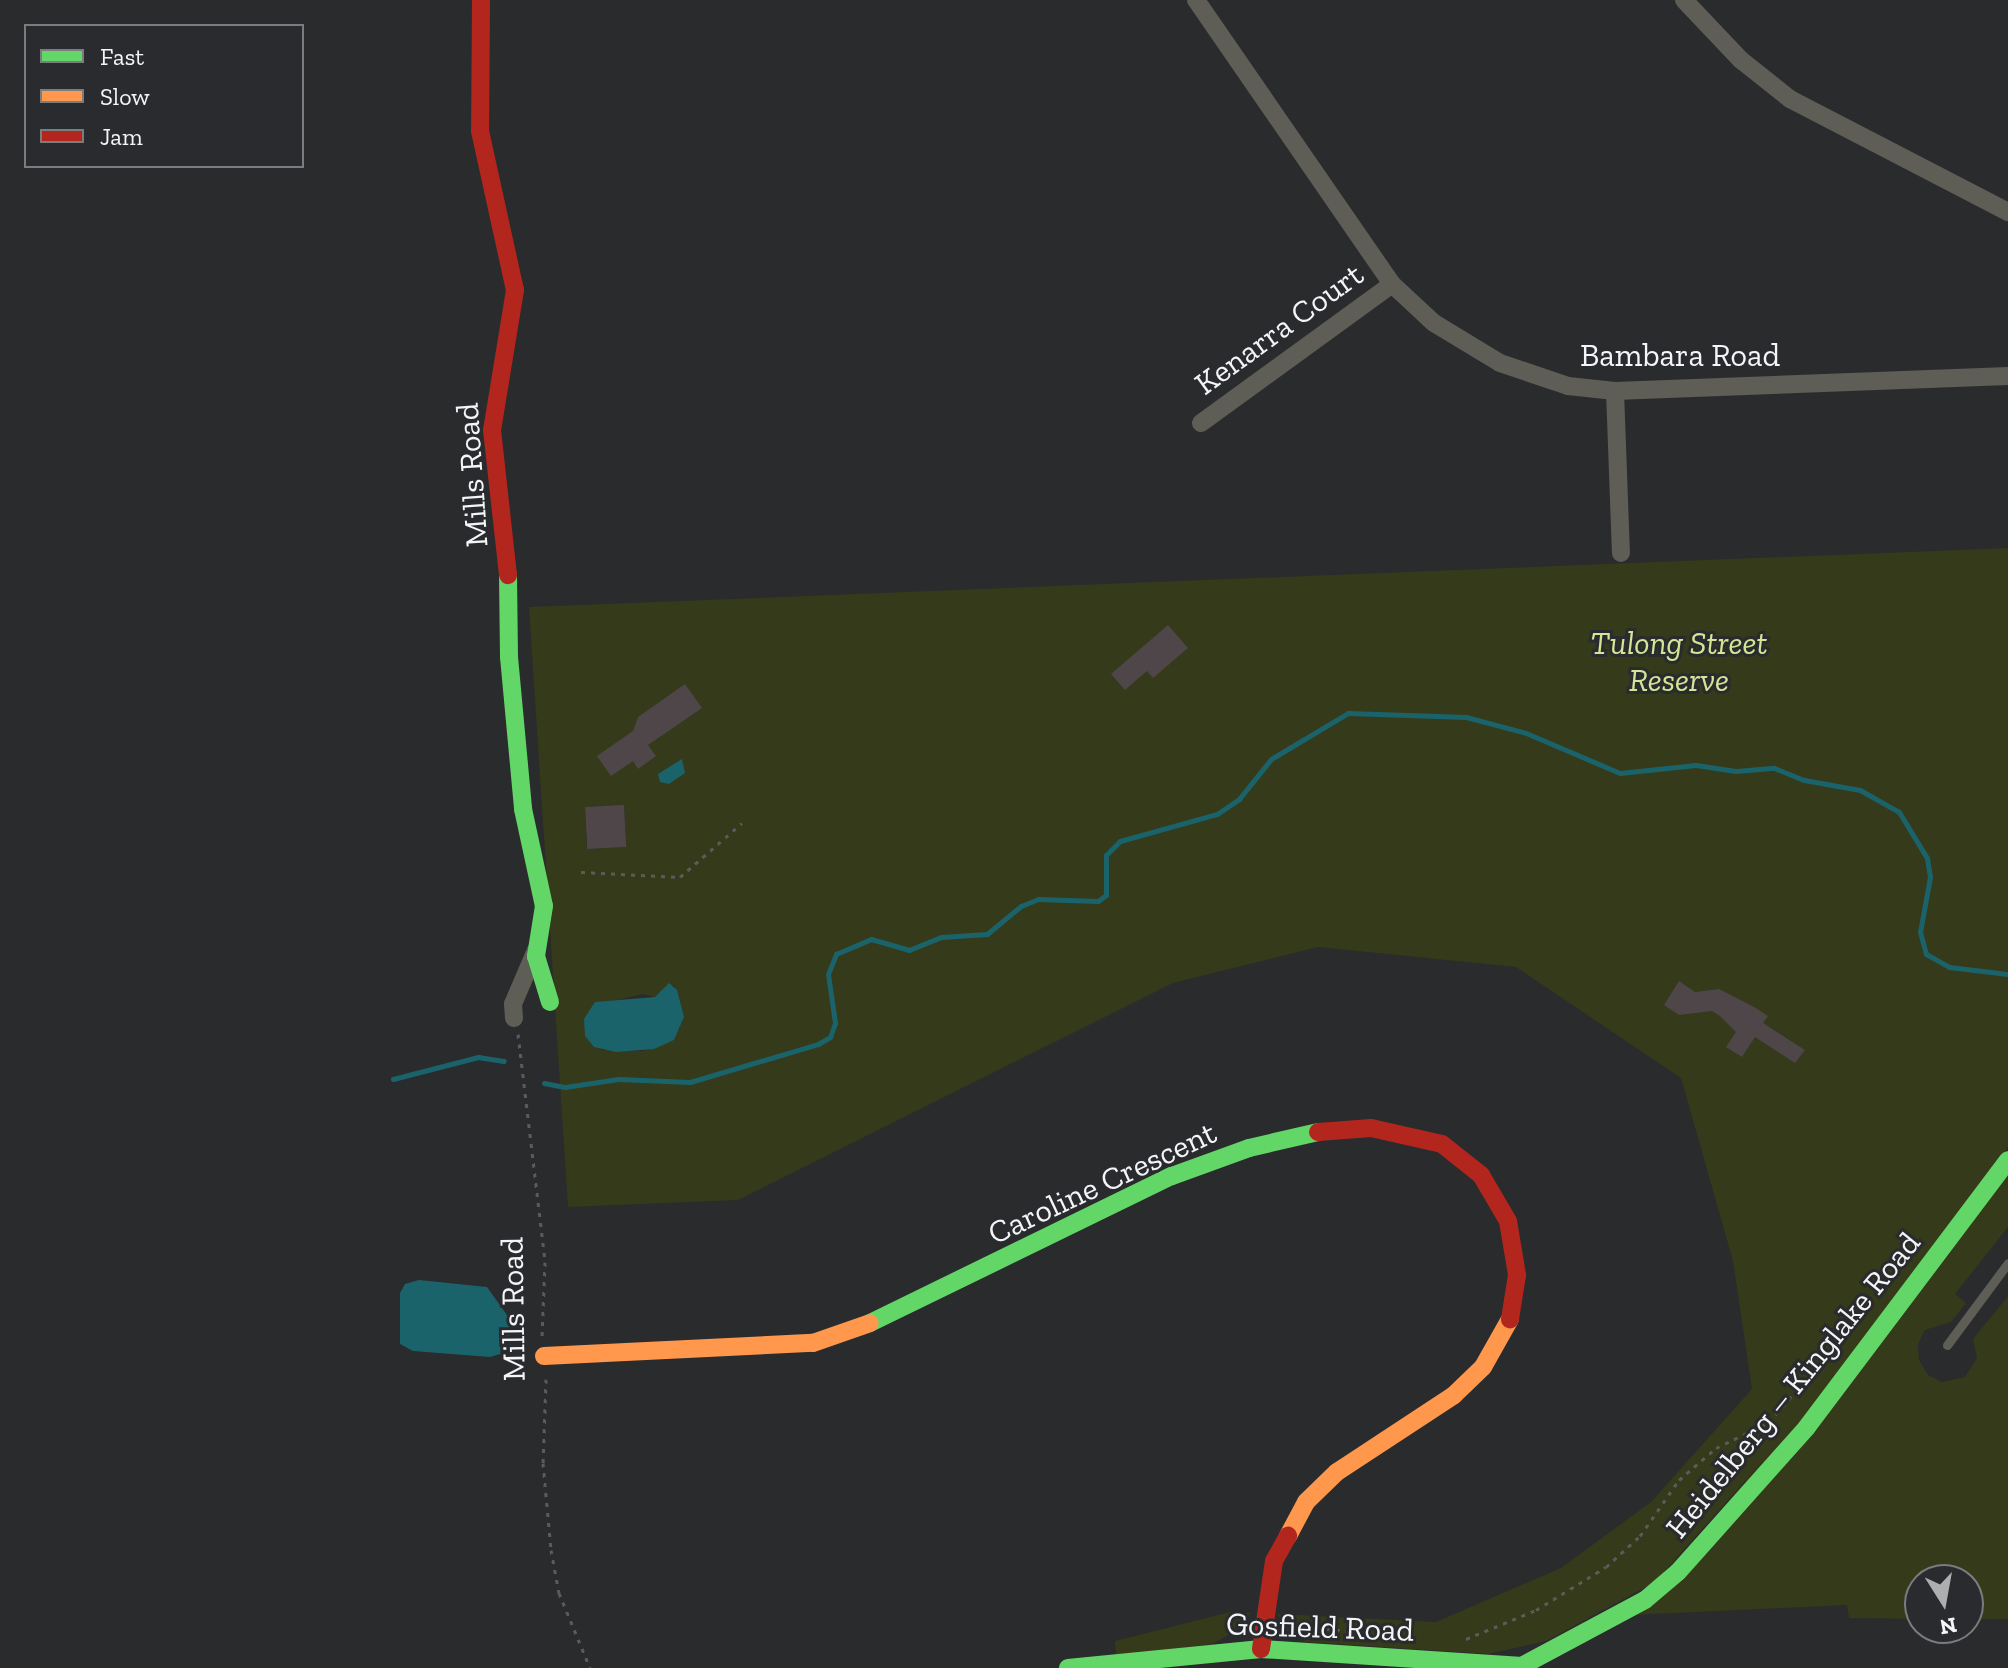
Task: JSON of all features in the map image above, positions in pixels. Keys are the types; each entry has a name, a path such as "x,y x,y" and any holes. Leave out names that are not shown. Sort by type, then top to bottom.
{"street":[{"name":"Mills Road","path":"481,0 480,131 515,290 491,415 508,561 511,685 523,809 544,906 536,949 513,1004 514,1018"},
{"name":"Bambara Road","path":"1196,0 1392,284 1434,323 1500,363 1568,386 1615,391 2008,376"},
{"path":"1684,0 1741,60 1790,99 2008,212"},
{"name":"Kenarra Court","path":"1201,423 1392,284"},
{"path":"1615,391 1621,553"},
{"name":"Mills Road","path":"536,949 550,1002"},
{"name":"Caroline Crescent","path":"544,1356 813,1343 898,1313 1172,1176 1224,1156 1345,1129 1388,1130 1434,1141 1458,1153 1481,1175 1508,1221 1517,1275 1509,1323 1483,1367 1454,1395 1337,1472 1306,1502 1274,1561 1261,1649"},
{"name":"Heidelberg – Kinglake Road","path":"1520,1667 1645,1600 1678,1572 1807,1427 2008,1160"},
{"name":"Gosfield Road","path":"1068,1668 1261,1649 1520,1667"}],"lane":[{"path":"1947,1345 2008,1263"}],"path":[{"path":"581,872 680,877 742,823"},
{"name":"Mills Road","path":"514,1018 528,1148 539,1192 544,1356 543,1463 553,1563 559,1593 590,1668"},
{"path":"1451,1643 1536,1610 1597,1575 1635,1542 1679,1480 1716,1448 1769,1422 1847,1332"},
{"path":"1220,1631 1263,1624 1306,1622 1352,1633"}],"green space":[{"name":"Tulong Street Reserve","path":"2008,548 2008,1147 1829,1387 1655,1582 1546,1641 1489,1654 1306,1642 1288,1632 1277,1614 1436,1622 1561,1568 1651,1502 1752,1389 1733,1261 1681,1078 1516,967 1318,947 1173,983 738,1200 568,1207 529,607","holes":["624,806 626,847 587,849 585,807","674,985 684,1017 674,1040 643,1051 601,1050 608,1002 643,994 655,997"]},
{"path":"2008,1173 2008,1227 1955,1294 1966,1303 1951,1322 1925,1330 1918,1344 1919,1360 1928,1375 1942,1382 1965,1377 1977,1358 1973,1339 2008,1296 2008,1619 1984,1619 1984,1564 1904,1564 1904,1619 1849,1618 1847,1605 1632,1615"},
{"path":"1230,1612 1250,1613 1238,1630 1212,1644 1116,1656 1115,1641"}],"water":[{"path":"682,759 685,773 669,784 660,782 658,774"},
{"path":"669,983 677,990 684,1017 674,1040 654,1049 616,1052 594,1047 585,1036 584,1019 595,1002 655,997"},
{"path":"419,1280 487,1287 509,1318 511,1351 490,1357 413,1351 400,1344 400,1293 405,1284"}],"building":[{"path":"1168,625 1188,648 1153,678 1147,671 1125,690 1111,674"},
{"path":"685,684 702,708 648,745 656,756 638,769 633,761 611,776 597,756 633,731 638,717"},
{"path":"624,805 626,847 587,849 585,807"},
{"path":"1679,981 1695,992 1719,989 1754,1007 1768,1016 1763,1023 1805,1050 1795,1063 1755,1037 1742,1057 1726,1047 1736,1032 1720,1016 1712,1011 1679,1015 1664,1005"}],"waterway":[{"path":"544,1083 565,1087 618,1079 690,1082 818,1044 830,1037 835,1023 828,974 836,954 871,939 909,950 941,937 987,934 1021,906 1038,899 1098,901 1106,895 1106,855 1120,841 1217,814 1239,799 1271,759 1348,713 1466,717 1526,733 1620,773 1696,765 1736,771 1774,768 1804,780 1860,790 1899,812 1927,858 1930,877 1920,932 1926,954 1949,967 2008,974"},
{"path":"393,1079 478,1057 504,1061"}],"traffic: fast":[{"path":"508,575 509,657 523,809 544,906 536,956 550,1002"},
{"path":"870,1323 1172,1176 1249,1148 1318,1132"},
{"path":"1518,1668 1645,1600 1678,1572 1807,1427 2008,1160"},
{"path":"1068,1668 1261,1649 1522,1666"}],"traffic: slow":[{"path":"1288,1536 1306,1502 1337,1472 1454,1395 1483,1367 1510,1319"},
{"path":"544,1356 813,1343 870,1323"}],"traffic: jam":[{"path":"481,0 480,131 515,290 492,430 508,575"},
{"path":"1318,1132 1371,1128 1442,1144 1481,1175 1508,1221 1517,1275 1510,1319"},
{"path":"1261,1649 1274,1561 1288,1536"}]}
